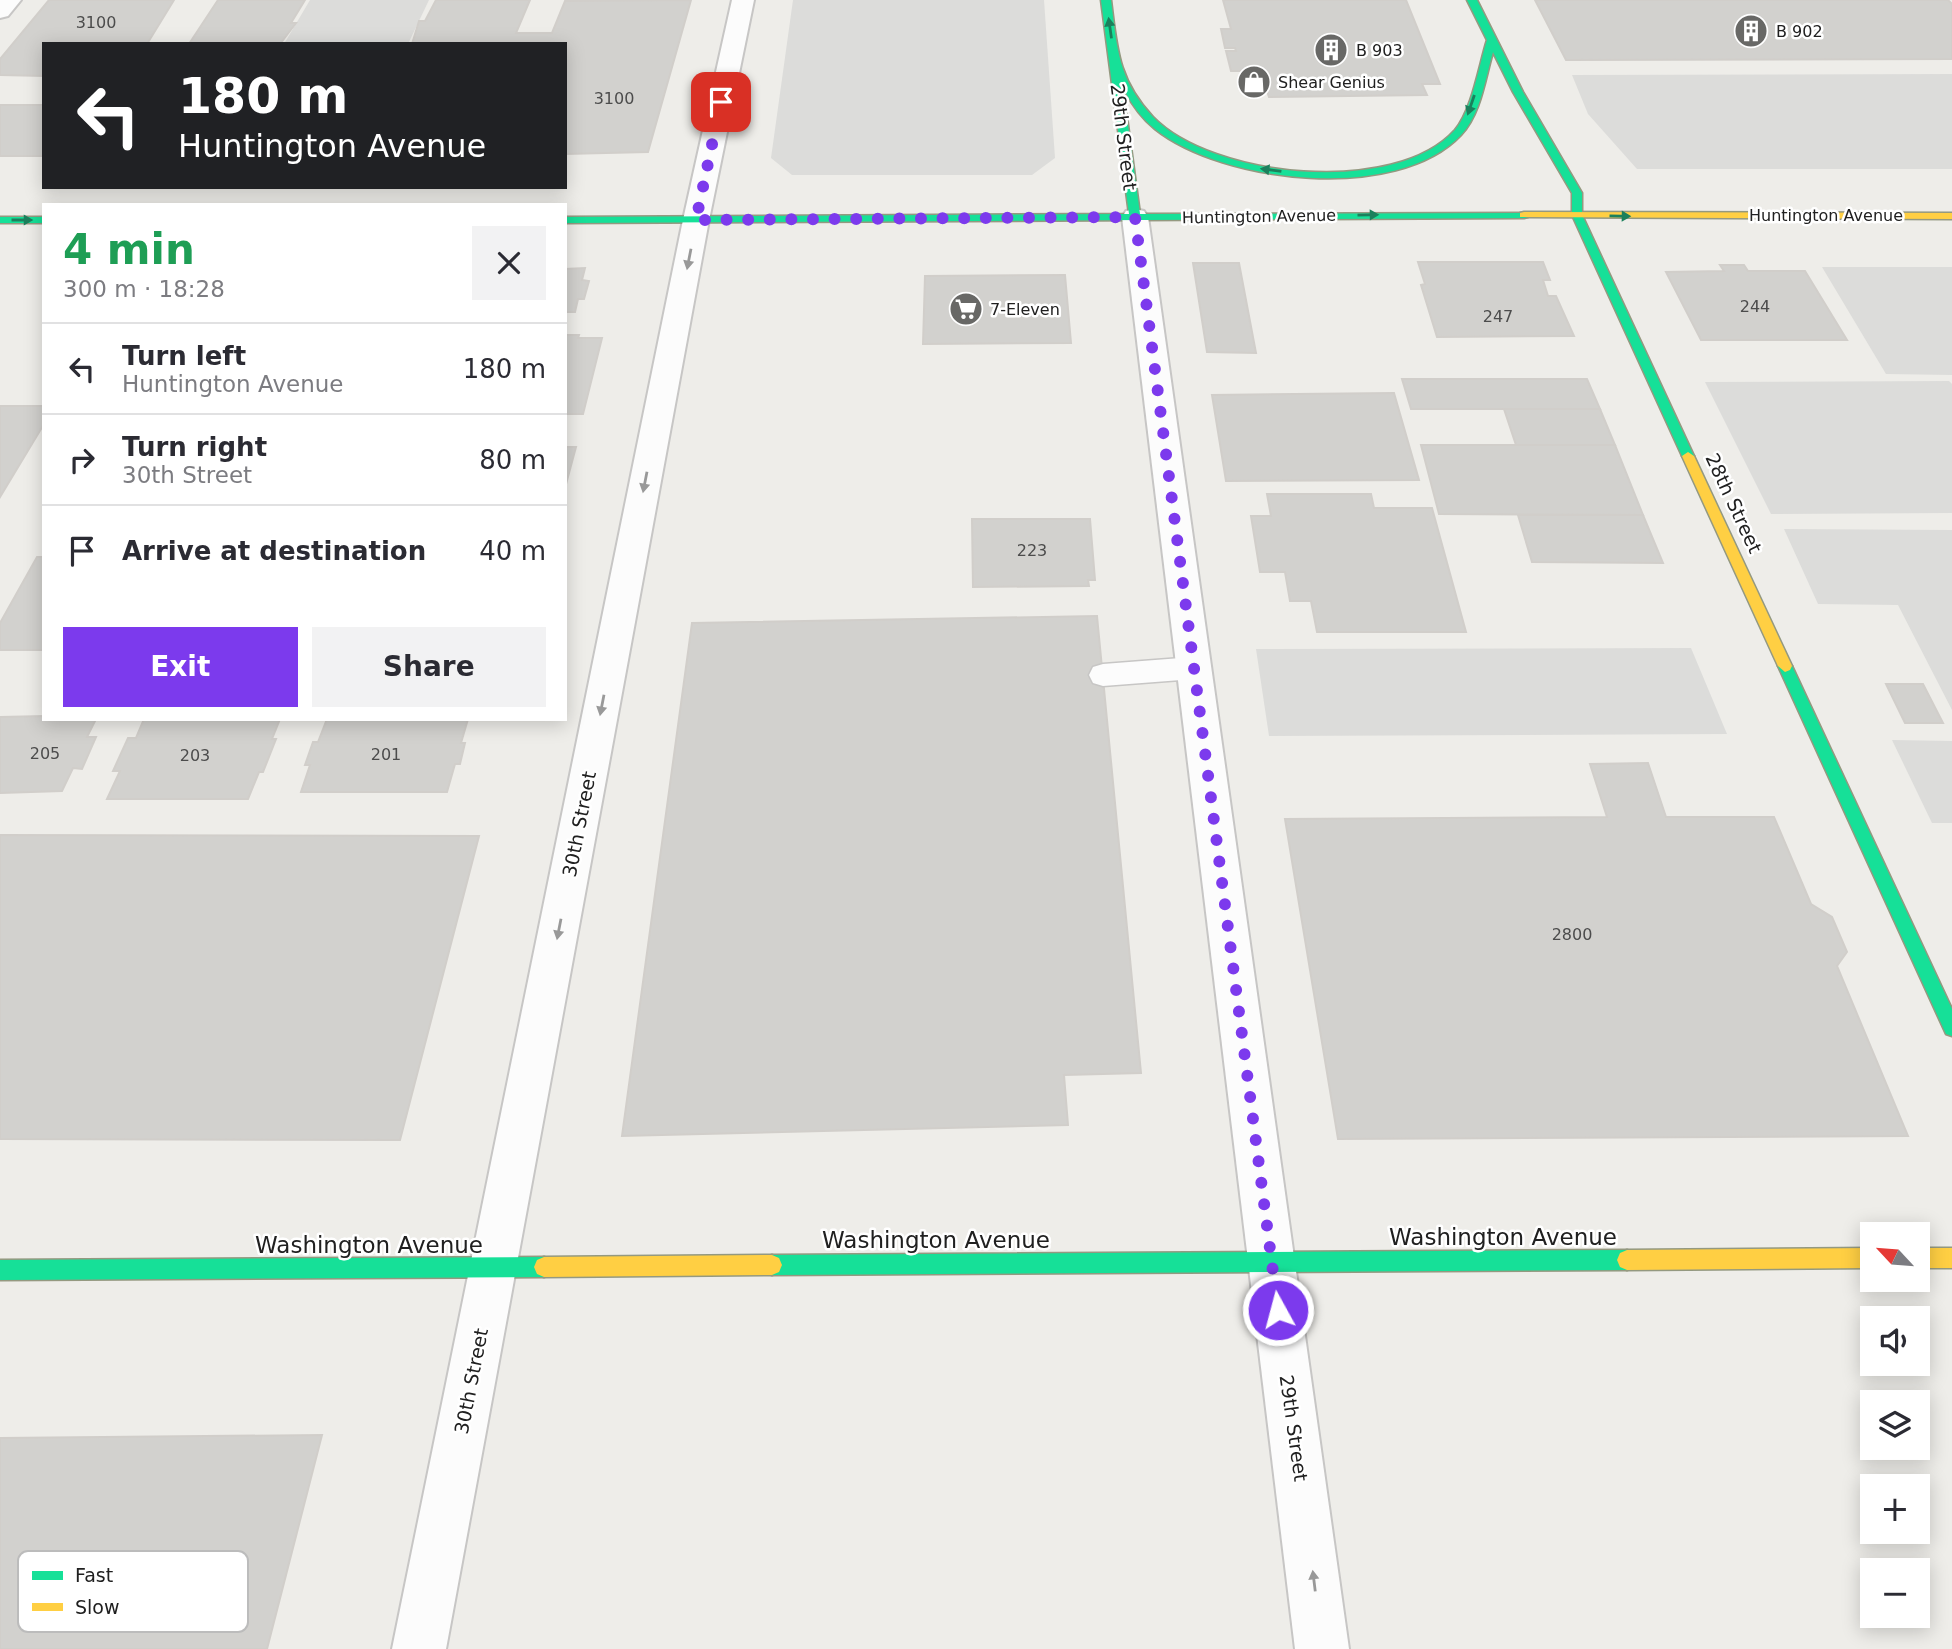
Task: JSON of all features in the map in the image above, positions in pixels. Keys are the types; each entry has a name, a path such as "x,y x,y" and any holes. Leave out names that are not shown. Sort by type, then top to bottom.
{"main road":[{"name":"29th Street","path":"1106,0 1135,217"},
{"name":"28th Street","path":"1472,0 1518,92 1577,193 1577,215 1952,1028"},
{"path":"1115,66 1141,111 1166,133 1184,144 1256,168 1340,175 1375,171 1412,162 1437,149 1457,134 1464,126 1492,40"},
{"name":"Huntington Avenue","path":"567,220 1952,216"},
{"path":"0,220 42,220"},
{"name":"Washington Avenue","path":"0,1270 1860,1258"},
{"path":"1930,1258 1952,1258"}],"street":[{"path":"0,11 10,0"},
{"name":"30th Street","path":"419,1649 696,220 743,0"},
{"name":"29th Street","path":"1135,217 1322,1649"}],"lane":[{"path":"1103,675 1194,668"}],"shaded area":[{"path":"310,0 429,0 409,42 285,42"},
{"path":"793,0 1044,0 1055,158 1032,175 792,175 771,158"},
{"path":"1952,74 1952,169 1637,169 1588,114 1572,75"},
{"path":"1822,267 1952,267 1952,375 1886,374"},
{"path":"1949,381 1952,384 1952,513 1771,514 1705,382"},
{"path":"1784,529 1952,530 1952,710 1898,605 1818,604"},
{"path":"1691,648 1727,734 1269,736 1256,649"},
{"path":"1892,740 1952,741 1952,823 1932,823"}],"building":[{"path":"49,0 174,0 148,42 42,42 42,76 0,75 0,59"},
{"path":"218,0 305,0 291,23 296,23 282,42 190,42"},
{"path":"436,0 530,0 516,33 552,33 565,1 691,0 648,152 567,154 567,42 413,42 419,21 425,21"},
{"name":"B 903","path":"1223,0 1406,0 1440,84 1422,84 1427,95 1269,97 1265,85 1244,85 1241,71 1231,71 1226,51 1236,51 1235,48 1225,48 1221,29 1231,29"},
{"name":"B 902","path":"1535,0 1948,0 1952,4 1952,59 1566,60"},
{"path":"0,105 42,105 42,156 0,156"},
{"path":"1418,262 1543,262 1550,280 1543,280 1548,296 1556,296 1574,336 1437,337 1421,285 1425,284"},
{"path":"1193,263 1239,263 1256,353 1207,352"},
{"path":"1720,265 1744,265 1748,271 1805,271 1847,340 1701,340 1666,272 1724,271"},
{"path":"585,268 582,280 589,281 584,299 578,299 575,312 567,312 567,269"},
{"path":"1065,275 1071,343 923,344 925,276"},
{"path":"567,335 602,338 583,414 567,414"},
{"path":"1402,379 1587,379 1600,409 1411,409"},
{"path":"1394,393 1419,480 1226,481 1212,395"},
{"path":"0,406 42,406 42,427 0,497"},
{"path":"1504,409 1600,409 1615,445 1516,445"},
{"path":"1421,445 1615,445 1643,515 1439,514"},
{"path":"567,447 576,447 567,481"},
{"path":"1267,494 1371,494 1374,508 1432,508 1466,632 1317,632 1311,601 1290,601 1285,572 1260,572 1251,516 1271,516"},
{"path":"1518,515 1643,515 1663,563 1532,562"},
{"path":"972,519 1090,519 1095,580 1088,580 1089,586 973,587"},
{"path":"37,557 42,557 42,650 0,650 0,623"},
{"path":"1097,616 1141,1073 1064,1075 1068,1125 622,1136 692,623"},
{"path":"1886,684 1923,684 1943,723 1905,723"},
{"path":"42,716 42,721 95,721 87,737 96,737 82,769 73,768 62,791 0,793 0,717"},
{"path":"143,721 279,721 272,739 276,739 263,772 259,772 248,799 107,799 120,771 113,771 128,738 136,738"},
{"path":"326,721 467,721 461,743 465,743 460,764 455,764 447,792 301,792 310,765 305,765 313,742 318,742"},
{"path":"1648,763 1666,817 1774,817 1811,904 1832,917 1847,952 1837,966 1908,1136 1338,1139 1285,819 1607,817 1590,764"},
{"path":"0,835 479,836 400,1140 0,1139"},
{"path":"322,1435 267,1649 0,1649 0,1438"}],"traffic: fast":[{"path":"1106,0 1135,217"},
{"path":"1472,0 1518,92 1577,193 1577,215 1688,456"},
{"path":"1115,66 1150,120 1195,148 1258,169 1325,176 1358,174 1390,168 1420,157 1455,136 1467,120 1492,40"},
{"path":"567,220 1524,215"},
{"path":"0,220 42,220"},
{"path":"1785,666 1952,1028"},
{"path":"772,1265 1627,1260"},
{"path":"0,1270 544,1267"}],"traffic: slow":[{"path":"1524,215 1952,216"},
{"path":"1688,456 1785,666"},
{"path":"1627,1260 1860,1258"},
{"path":"1930,1258 1952,1258"},
{"path":"544,1267 772,1265"}],"place":[{"name":"B 902","path":"1751,31"},
{"name":"B 903","path":"1331,50"},
{"name":"Shear Genius","path":"1254,82"},
{"name":"7-Eleven","path":"966,309"}],"route":[{"path":"721,102 696,220 1135,217 1278,1310"}]}
